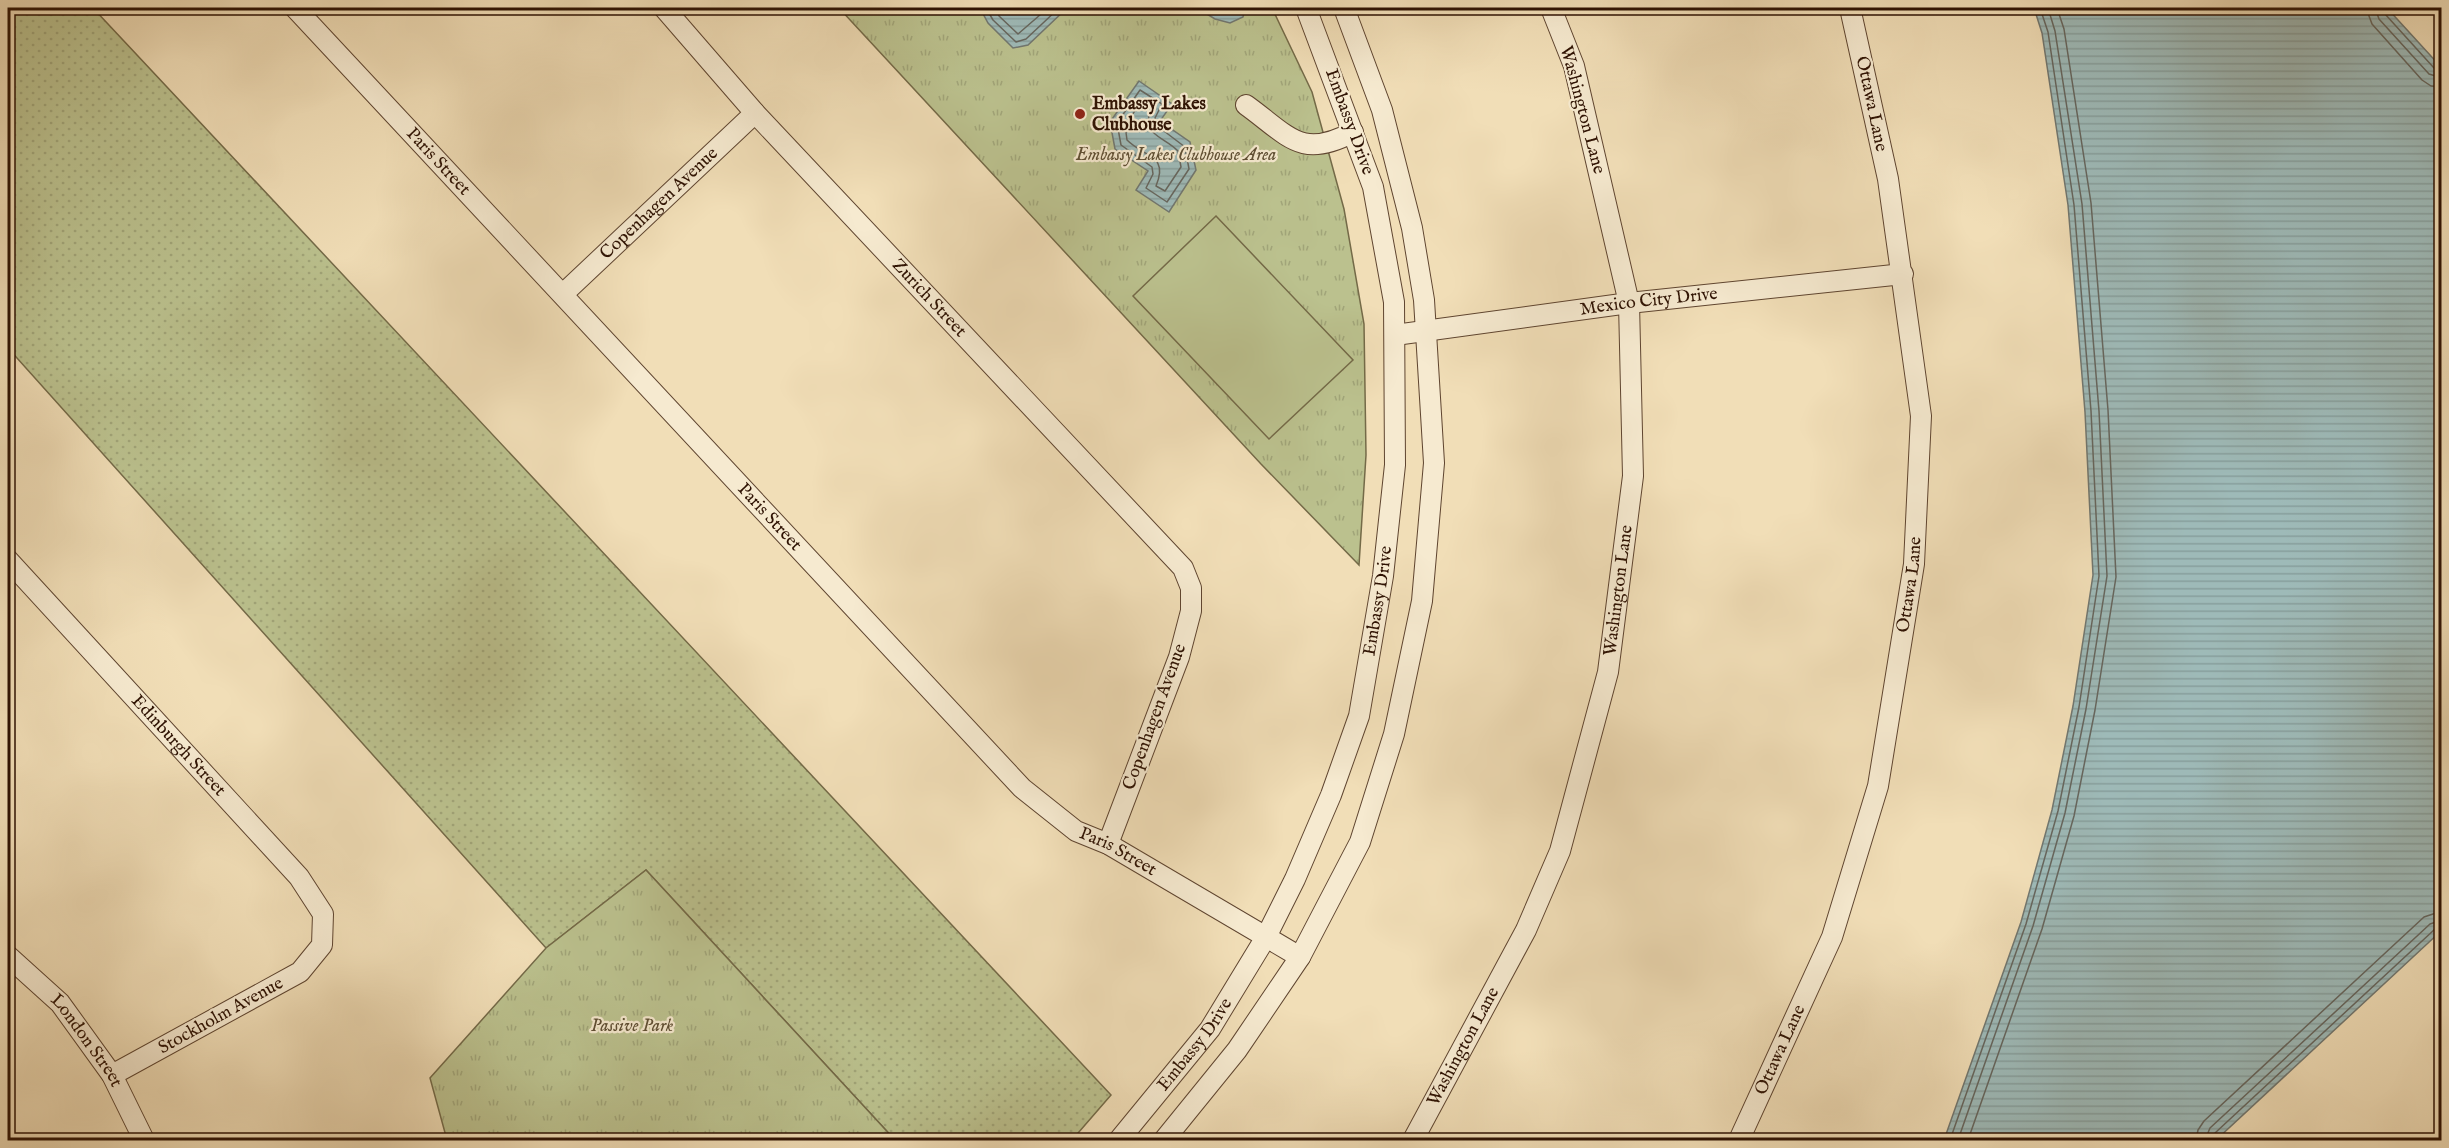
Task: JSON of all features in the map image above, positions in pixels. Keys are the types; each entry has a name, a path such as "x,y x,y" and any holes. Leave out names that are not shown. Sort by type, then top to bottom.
{"street":[{"name":"Paris Street","path":"296,8 1022,788 1076,831 1108,844 1300,957"},
{"name":"Zurich Street","path":"664,8 755,113 1183,568 1191,588"},
{"name":"Embassy Drive","path":"1119,1140 1210,1029 1266,937 1331,795 1359,716 1383,576 1395,465 1395,335 1392,292 1373,187 1306,8"},
{"name":"Embassy Drive","path":"1164,1140 1237,1050 1300,957 1360,842 1394,734 1422,601 1434,463 1427,330 1412,228 1382,110 1344,8"},
{"name":"Washington Lane","path":"1413,1140 1526,930 1560,851 1608,672 1633,476 1629,303 1574,66 1551,8"},
{"name":"Ottawa Lane","path":"1738,1140 1832,938 1878,786 1914,564 1921,416 1888,179 1850,8"},
{"path":"1246,105 1302,145 1331,144 1353,132"},
{"name":"Copenhagen Avenue","path":"563,294 755,113"},
{"name":"Mexico City Drive","path":"1395,335 1629,303 1903,274"},
{"name":"Edinburgh Street","path":"8,560 299,877 323,914 322,945"},
{"name":"Copenhagen Avenue","path":"1108,844 1179,657 1191,611 1191,588"},
{"name":"Stockholm Avenue","path":"112,1076 300,972 322,945"},
{"name":"London Street","path":"8,956 60,1003 112,1076 144,1140"}],"green space":[{"path":"8,8 93,8 1111,1095 1072,1140 895,1140 646,870 546,948 8,348"},
{"name":"Embassy Lakes Clubhouse Area","path":"839,8 1272,8 1312,92 1344,209 1364,324 1366,455 1359,565 1261,464"},
{"path":"1216,216 1353,360 1269,439 1133,296"},
{"name":"Passive Park","path":"646,870 895,1140 447,1140 430,1078 546,948"}],"water":[{"path":"980,8 1067,8 1028,45 1013,48 988,23"},
{"path":"1197,8 1245,8 1243,17 1230,23 1215,19"},
{"path":"2034,8 2387,8 2441,67 2441,931 2216,1140 1944,1140 2021,922 2052,810 2073,706 2093,575 2085,412 2068,205 2042,33"},
{"path":"1139,81 1172,104 1160,121 1190,142 1196,170 1169,212 1136,190 1148,171 1115,149 1110,122"}],"place":[{"name":"Embassy Lakes Clubhouse","path":"1080,114"}]}
